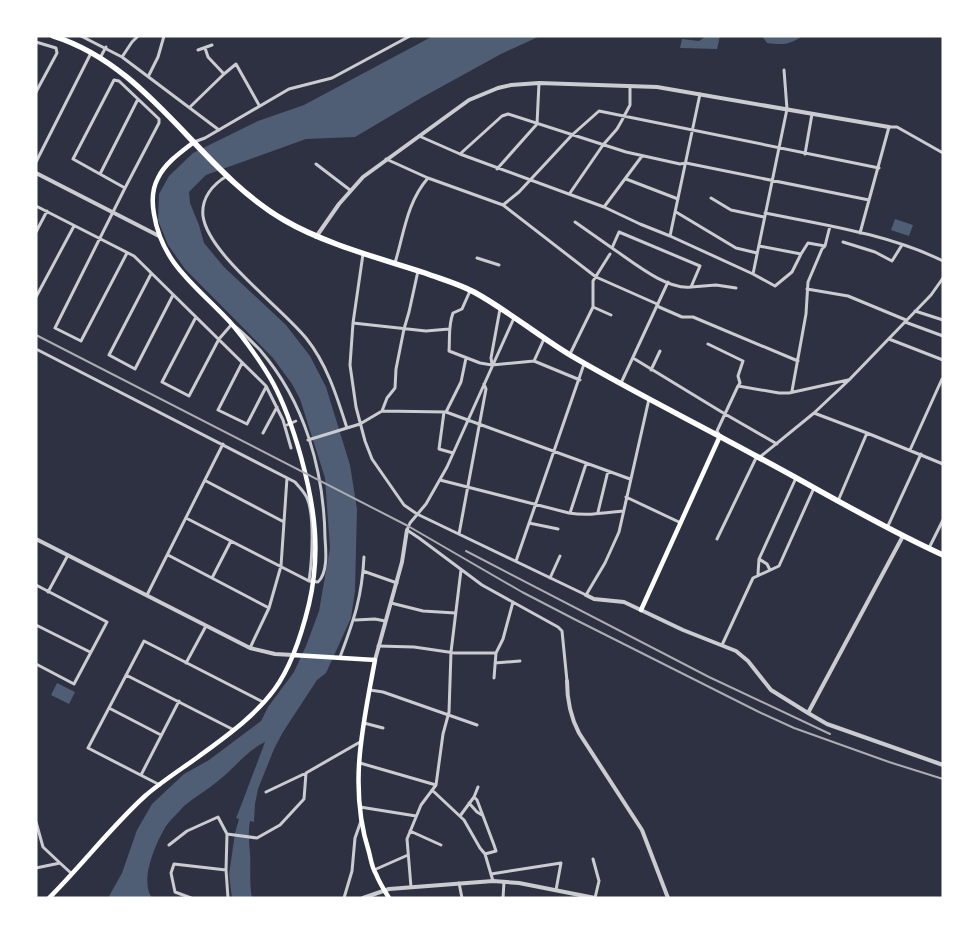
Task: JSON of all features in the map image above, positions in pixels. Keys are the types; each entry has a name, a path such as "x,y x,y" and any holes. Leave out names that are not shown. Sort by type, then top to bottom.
{"highway":[{"path":"53,36 92,52 117,69 136,85 248,195 272,212 316,237 471,290 584,363 838,502 943,555"}],"main road":[{"path":"49,898 137,804 234,730 264,702 282,679 293,655 308,606 311,582 316,567 316,523 306,474 291,424 272,382 232,324 179,271 159,236 153,209 156,182 164,168 196,144"},
{"path":"641,610 720,436"},
{"path":"293,655 375,660 360,742 358,763 359,807 365,842 374,870 388,898"}],"street":[{"path":"81,36 106,47 122,57 218,130"},
{"path":"122,57 138,36"},
{"path":"149,76 158,57 164,36"},
{"path":"196,144 289,89 332,78 410,36"},
{"path":"36,42 56,48 57,53 36,92"},
{"path":"198,50 212,45"},
{"path":"100,58 106,47"},
{"path":"205,48 208,57 224,74"},
{"path":"36,162 92,52"},
{"path":"190,107 236,64 259,105"},
{"path":"753,274 787,109 784,70"},
{"path":"125,188 73,159 114,80 119,81 159,119 160,123 125,188 55,328 81,341 127,253"},
{"path":"497,169 537,124 539,83"},
{"path":"316,237 350,190 386,159 469,100 511,85 539,83 630,85 700,93 812,114 897,127 943,153"},
{"path":"570,194 624,117 630,105 630,85"},
{"path":"670,236 700,93"},
{"path":"100,174 138,99"},
{"path":"504,205 598,111 879,168"},
{"path":"460,154 502,116 508,114 642,156 680,164 686,163 869,200"},
{"path":"805,154 812,114"},
{"path":"860,233 889,127"},
{"path":"419,136 497,169 534,180 604,207 753,274 775,286 792,272 808,243 825,246"},
{"path":"604,207 642,156"},
{"path":"386,159 428,178 504,205 596,277 682,317 693,317 798,362"},
{"path":"316,164 350,190"},
{"path":"36,173 159,236"},
{"path":"227,175 213,185 204,202 203,216 209,233 236,268 290,319 308,339 326,369 348,428"},
{"path":"395,263 407,216 416,196 428,178"},
{"path":"626,179 678,199"},
{"path":"711,198 731,210 830,226 860,233 927,253 943,261"},
{"path":"36,206 134,256 266,386 277,407 292,448"},
{"path":"36,232 47,211"},
{"path":"676,212 736,248 757,252"},
{"path":"575,222 642,269 682,288 716,285 736,288"},
{"path":"36,297 74,226"},
{"path":"792,392 806,314 808,282 825,246 830,226"},
{"path":"612,248 619,232 700,266 691,287"},
{"path":"843,242 875,252 892,260 902,245"},
{"path":"759,246 801,254"},
{"path":"363,252 353,323 350,365 356,407 368,452 404,505 417,514 594,599 624,602 742,655 771,690 827,724 943,765"},
{"path":"570,355 592,307 592,290 596,277 610,254"},
{"path":"477,258 499,265"},
{"path":"382,411 386,398 395,388 396,369 418,271"},
{"path":"151,274 109,355 135,369 173,295"},
{"path":"717,539 758,457 777,444 814,413 849,380 931,295 943,278"},
{"path":"621,383 668,282"},
{"path":"807,289 848,296 943,336"},
{"path":"471,290 462,309 453,313 449,324 448,351 492,365 534,361 580,380"},
{"path":"592,307 611,315"},
{"path":"492,365 491,358 500,309"},
{"path":"915,311 943,320"},
{"path":"186,518 311,582 318,582 323,575 326,547 325,520 317,467 308,433 280,376 243,332 232,324 218,339 189,396 162,382 196,317"},
{"path":"375,660 397,583 407,530 440,480 514,318"},
{"path":"353,323 426,331 449,329"},
{"path":"534,361 544,338"},
{"path":"889,339 943,360"},
{"path":"708,344 743,361 738,376 740,383 717,431 720,436"},
{"path":"36,348 223,444 287,478 301,488 308,500 312,531 311,582"},
{"path":"651,370 660,351"},
{"path":"453,453 439,449 445,412 461,382 466,358"},
{"path":"633,358 777,444"},
{"path":"242,363 218,410 247,424 266,386"},
{"path":"516,561 580,380 584,363"},
{"path":"910,450 942,379"},
{"path":"738,386 779,393 849,380"},
{"path":"459,534 486,389 484,383"},
{"path":"586,595 609,555 619,532 649,398"},
{"path":"264,434 277,407"},
{"path":"310,440 360,424 382,411 445,412 630,479"},
{"path":"814,413 867,432 943,464"},
{"path":"287,425 296,422"},
{"path":"838,502 867,432"},
{"path":"147,596 223,444"},
{"path":"887,528 921,454"},
{"path":"569,513 586,464"},
{"path":"598,512 608,471"},
{"path":"250,648 269,608 281,566 287,478"},
{"path":"758,574 759,559 796,478"},
{"path":"440,480 569,513 591,515 598,512 623,511"},
{"path":"206,481 284,522"},
{"path":"722,645 753,578 778,566 814,488"},
{"path":"626,497 681,523"},
{"path":"929,549 943,520"},
{"path":"529,522 558,529"},
{"path":"407,530 482,585 558,626 562,631 567,695 572,720 642,830 668,898"},
{"path":"808,713 903,536"},
{"path":"36,539 250,648 275,654 293,655"},
{"path":"212,578 230,541"},
{"path":"48,592 68,554"},
{"path":"168,555 269,608"},
{"path":"550,578 560,556"},
{"path":"340,658 354,620 361,593 364,557"},
{"path":"759,559 770,570"},
{"path":"411,886 407,839 421,805 436,785 450,701 451,652 461,570"},
{"path":"363,571 397,583"},
{"path":"36,586 107,622 74,684 36,664"},
{"path":"494,678 496,653 513,602"},
{"path":"391,603 423,612 455,613"},
{"path":"354,620 375,619 385,621"},
{"path":"36,625 90,652"},
{"path":"186,663 206,626"},
{"path":"160,785 88,748 144,641 264,702"},
{"path":"378,646 414,647 451,652 496,653"},
{"path":"495,663 520,661"},
{"path":"126,675 234,730"},
{"path":"370,690 383,692 477,725"},
{"path":"141,775 179,701"},
{"path":"109,708 161,735"},
{"path":"363,723 383,728"},
{"path":"266,792 306,773 360,742"},
{"path":"358,763 436,785"},
{"path":"227,834 257,838 280,824 304,799 306,773"},
{"path":"460,816 474,797 478,787"},
{"path":"432,790 460,816 485,854 493,881"},
{"path":"474,797 477,800 496,851 485,854"},
{"path":"469,803 477,812 483,815"},
{"path":"359,807 416,816"},
{"path":"169,845 187,831 218,817 227,834 226,870 228,898"},
{"path":"344,898 352,872 354,838 361,821"},
{"path":"36,822 43,847 72,874"},
{"path":"410,831 442,845"},
{"path":"374,870 408,855"},
{"path":"363,898 384,890 411,886 504,881 595,898 599,881 593,859"},
{"path":"36,868 60,863"},
{"path":"491,874 561,863 556,890"},
{"path":"191,898 175,892 171,873 174,864 226,870"},
{"path":"503,898 504,881"},
{"path":"459,882 462,898"}],"water":[{"path":"433,36 544,36 501,54 355,137 306,139 206,175 189,192 190,203 204,243 224,267 286,325 310,356 326,387 350,465 357,509 355,591 351,618 326,673 317,680 283,732 258,789 254,822 250,821 249,829 252,898 232,898 229,875 239,819 236,818 265,742 252,750 224,776 184,806 166,826 150,862 148,872 148,890 152,898 108,898 122,873 137,830 152,804 184,774 209,760 261,721 268,707 294,672 319,611 330,548 325,478 300,399 292,384 273,358 185,269 168,245 158,220 159,194 169,176 193,153 258,121 304,105"},
{"path":"706,36 720,36 717,49 680,48 682,39 699,41"},
{"path":"762,36 803,36 790,43 782,44 767,43"},
{"path":"895,219 913,225 909,236 891,230"},
{"path":"57,683 75,692 69,704 51,695"}],"railway":[{"path":"36,335 408,526 522,592 759,712 794,728 943,779"},
{"path":"466,551 709,677 830,734"}]}
